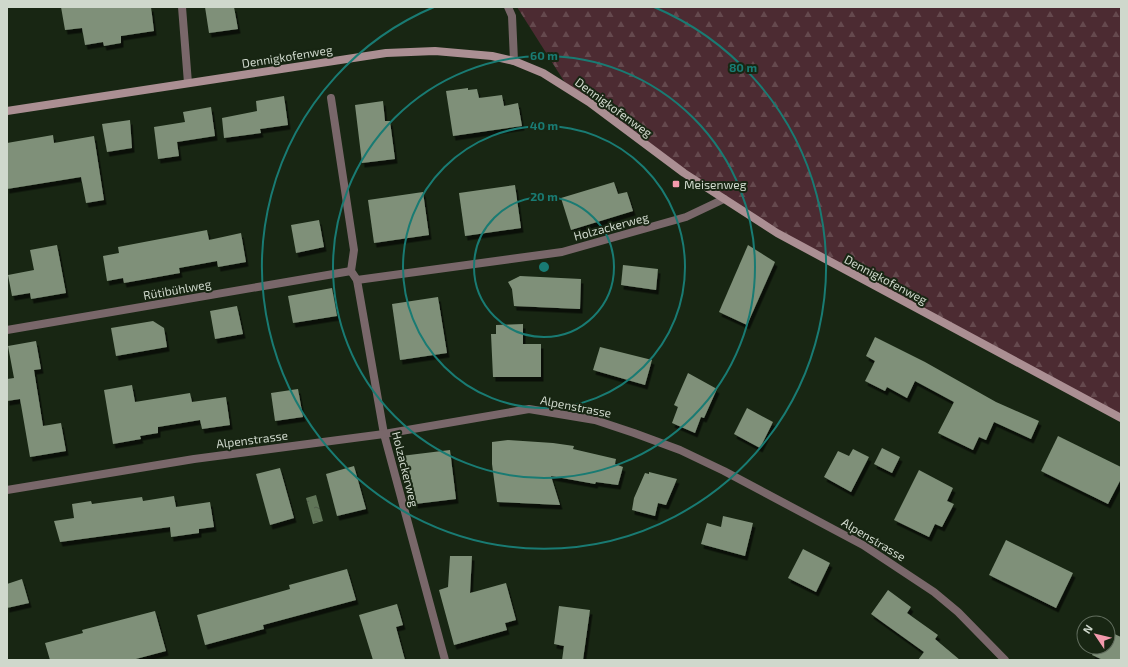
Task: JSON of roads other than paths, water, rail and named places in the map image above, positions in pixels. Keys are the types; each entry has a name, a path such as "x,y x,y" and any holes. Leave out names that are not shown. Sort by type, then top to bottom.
{"street":[{"path":"182,7 188,83"},
{"path":"508,7 512,16 514,61"},
{"name":"Dennigkofenweg","path":"7,111 411,51 460,52 514,61 543,73 569,89 684,173 777,233 1121,418"},
{"path":"331,98 354,250 351,271"},
{"name":"Holzackerweg","path":"358,280 562,252 686,218 724,199"},
{"name":"Holzackerweg","path":"351,271 358,280 384,434 445,660"},
{"name":"Rütibühlweg","path":"7,330 351,271"},
{"name":"Alpenstrasse","path":"7,490 194,459 384,434 529,409 595,420 634,432 680,450 724,471 863,545 934,592 958,612 1005,660"}],"water":[{"path":"316,495 323,521 313,524 306,498"}],"place":[{"name":"Meisenweg","path":"676,184"}]}
